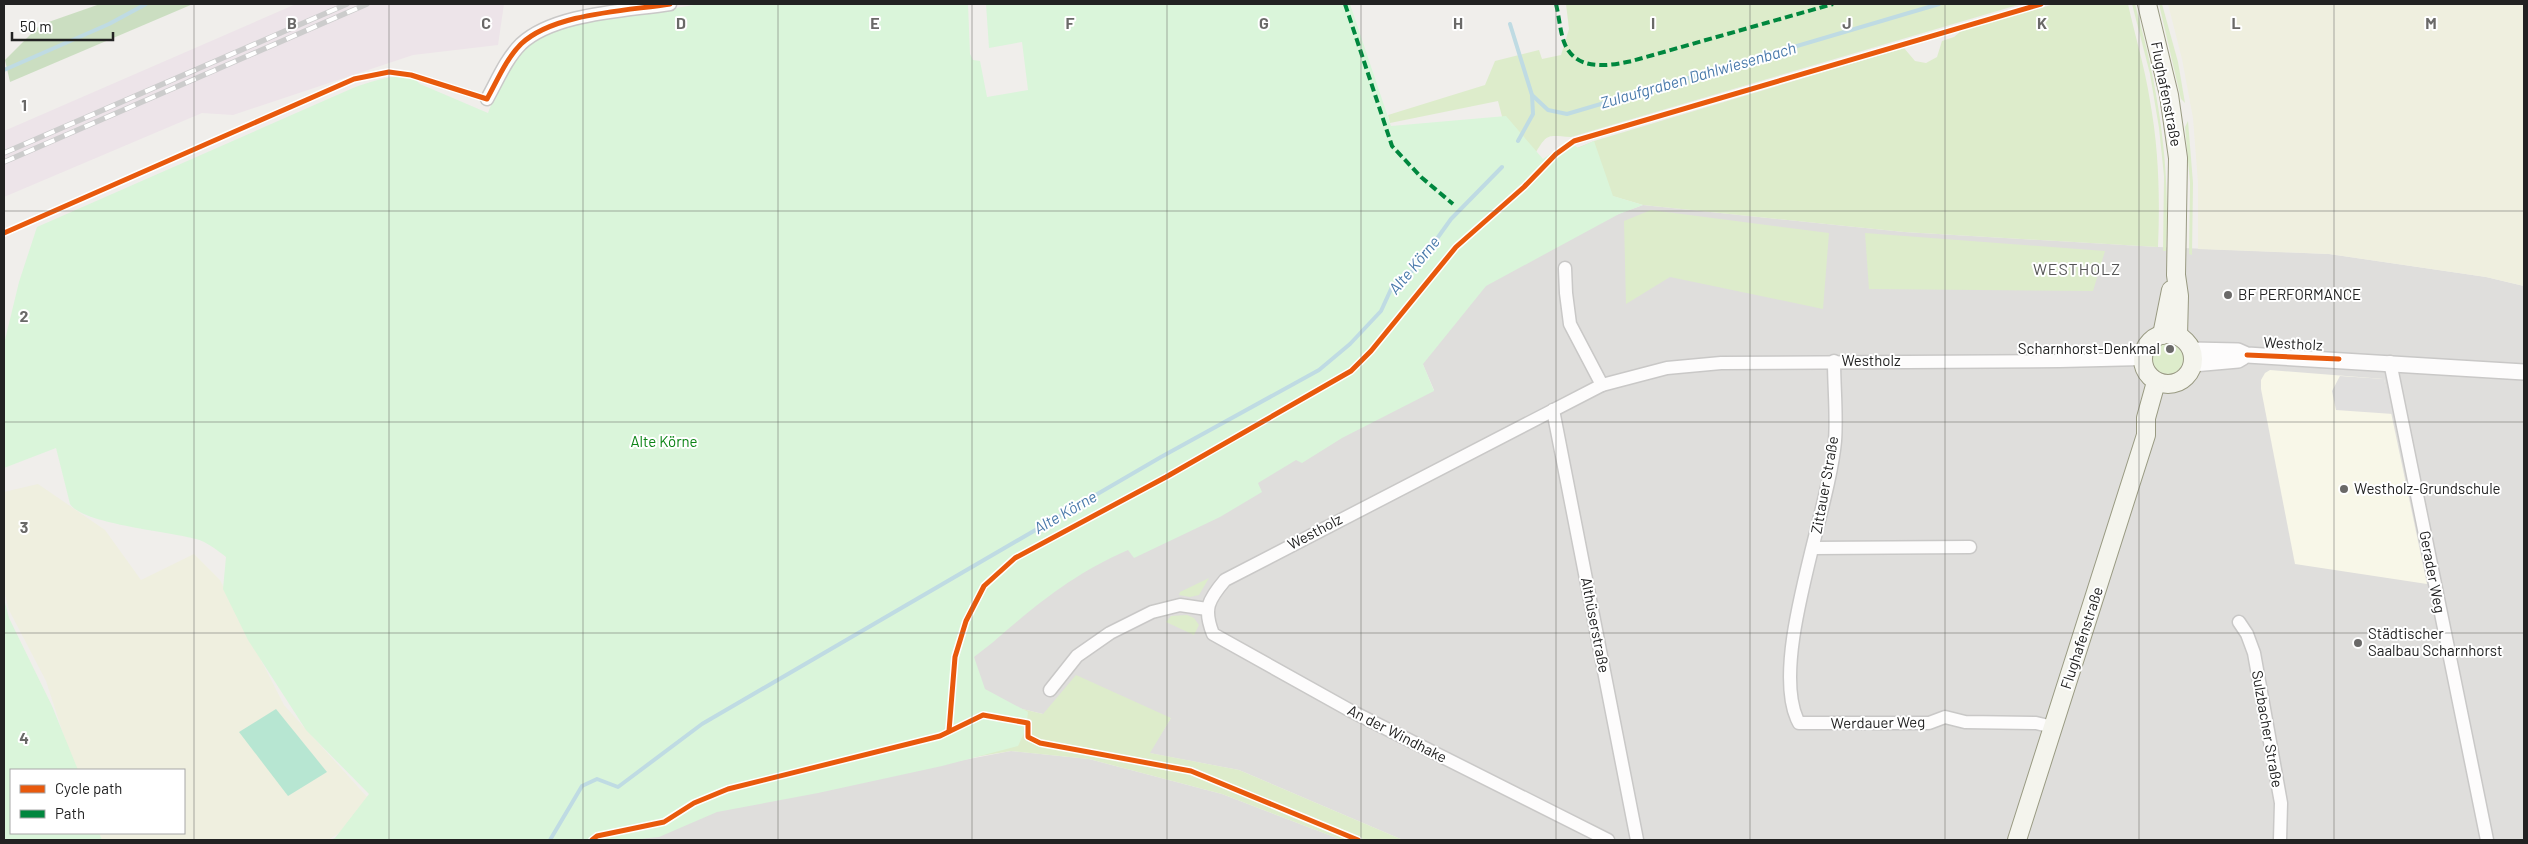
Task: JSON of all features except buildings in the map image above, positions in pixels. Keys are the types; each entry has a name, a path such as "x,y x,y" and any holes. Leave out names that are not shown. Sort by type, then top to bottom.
{"main road":[{"name":"Flughafenstraße","path":"2147,4 2169,95 2178,158 2176,275 2179,296 2170,335"},
{"path":"2170,335 2185,340 2192,357 2186,377 2163,383 2148,375 2142,359 2149,342 2170,335"},
{"name":"Flughafenstraße","path":"2017,840 2146,435 2146,418 2163,383"}],"street":[{"path":"487,99 520,45 538,32 564,21 670,4"},
{"path":"1566,268 1566,293 1570,324 1602,384"},
{"name":"Westholz","path":"2192,357 2238,360 2247,355 2390,362 2524,372"},
{"name":"Westholz","path":"1207,609 1213,594 1224,580 1602,384 1649,372 1683,366 1834,361 2060,362 2142,359"},
{"name":"Zittauer Straße","path":"1795,716 1791,687 1793,646 1835,442 1834,361"},
{"name":"Gerader Weg","path":"2390,362 2487,840"},
{"name":"Althüserstraße","path":"1553,410 1637,840"},
{"name":"Zittauer Straße","path":"1813,548 1970,547"},
{"path":"1050,690 1077,656 1110,633 1144,616 1180,605 1207,609"},
{"name":"An der Windhake","path":"1207,609 1213,634 1351,711 1608,840"},
{"name":"Sulzbacher Straße","path":"2239,622 2247,634 2254,653 2281,803 2280,840"},
{"name":"Werdauer Weg","path":"1795,716 1799,723 1929,723 1945,717 1966,722 2036,723 2053,727"}],"shaded area":[{"path":"296,4 504,4 498,45 413,55 233,115 202,113 4,197 4,131"},
{"path":"1643,205 1904,232 2158,247 2329,254 2486,277 2524,286 2524,840 1403,840 1239,770 1149,753 1171,718 1043,714 985,700 971,659 1032,600 1192,511 1434,390 1421,360 1458,312 1499,272 1571,231"},
{"name":"Westholz-Grundschule","path":"2270,370 2384,379 2427,584 2295,564 2261,389 2261,380 2265,373"},
{"path":"2340,376 2384,379 2393,414 2336,410 2332,391"},
{"path":"1011,751 1089,759 1222,794 1342,840 626,840 717,807"}],"green space":[{"path":"100,4 193,4 10,82 5,60 40,25"},
{"name":"Alte Körne","path":"700,4 968,4 970,54 973,60 980,61 987,97 1028,90 1022,42 989,48 986,4 1350,4 1391,126 1506,116 1543,159 1569,141 1578,148 1594,141 1613,196 1643,205 1619,214 1486,286 1423,364 1434,391 1342,438 1302,463 1296,460 1258,483 1262,492 1220,517 1134,558 1128,550 1090,569 1024,615 974,657 985,689 1028,712 1026,729 1018,746 942,766 818,793 717,812 659,837 630,840 330,840 335,838 369,794 306,730 248,640 223,589 226,557 200,540 109,522 78,511 70,504 56,448 4,468 4,344 19,282 37,227 353,88 390,77 413,77 420,84 488,113 501,79 519,53 534,40 564,26"},
{"path":"1566,4 2021,4 1571,137 1552,136 1543,142 1535,154 1505,128 1498,101 1390,123 1388,115 1485,85 1495,61 1539,50 1542,59 1561,55 1569,29"},
{"path":"2054,4 2128,4 2153,119 2159,193 2158,247 1904,232 1643,205 1602,193 1577,148 1594,141 1904,48 1915,61 1926,63 1937,57 1942,41 1954,37 1961,31"},
{"path":"2132,4 2135,4 2143,34 2161,126 2166,188 2166,251 2163,251 2164,176 2159,128 2150,74"},
{"path":"2159,4 2162,4 2178,62 2185,103 2181,99"},
{"path":"2168,4 2524,4 2524,286 2486,277 2329,254 2198,249 2198,183 2193,118 2182,59"},
{"path":"2188,121 2193,183 2192,255 2189,254 2190,183 2185,127"},
{"path":"1651,210 1829,233 1823,309 1670,277 1626,304 1624,221"},
{"path":"1865,233 2105,251 2093,291 1869,289"},
{"path":"2168,344 2179,348 2183,359 2179,370 2168,374 2157,370 2153,359 2157,348"},
{"path":"38,484 105,530 141,580 194,554 220,580 284,705 368,798 339,833 328,840 101,840 98,834 185,834 185,769 75,769 46,681 9,610 4,591 4,492"},
{"path":"1209,578 1199,595 1190,597 1179,595 1180,592"},
{"path":"4,599 9,618 52,706 78,769 10,769 10,834 99,834 102,840 4,840"},
{"path":"1187,615 1194,618 1199,625 1194,635 1166,622 1171,616"},
{"path":"1076,675 1171,718 1150,753 1239,770 1403,840 1342,840 1222,794 1089,759 1011,751 945,762 985,700 1043,714"},
{"path":"276,709 327,772 288,796 239,732"}],"waterway":[{"path":"4,70 109,24 146,4"},
{"name":"Zulaufgraben Dahlwiesenbach","path":"1510,24 1532,95 1548,110 1567,114 1939,4"},
{"name":"Alte Körne","path":"1518,141 1533,114 1532,95"},
{"name":"Alte Körne","path":"550,840 582,786 597,779 618,787 702,724 1161,457 1319,370 1350,344 1381,311 1392,287 1416,268 1451,219 1502,167"}],"railway":[{"path":"4,153 347,4"},
{"path":"4,162 367,4"}],"marked path":[{"path":"1345,4 1392,146 1421,177 1453,204"},
{"path":"1556,4 1564,42 1569,52 1584,63 1593,65 1632,61 1833,4"}],"cycle path":[{"path":"4,233 354,79 389,72 411,75 487,99 511,56 521,44 535,34 552,26 591,15 670,4"},
{"path":"949,731 955,657 966,621 984,586 1015,558 1166,477 1351,371 1371,351 1456,247 1524,187 1556,154 1574,141 2041,4"},
{"path":"2247,355 2339,359"},
{"path":"592,840 597,836 664,822 694,803 728,789 940,736 983,715 1028,723 1028,737 1040,743 1191,771 1358,840"}],"place":[{"name":"BF PERFORMANCE","path":"2228,295"},
{"name":"Scharnhorst-Denkmal","path":"2170,349"},
{"name":"Westholz-Grundschule","path":"2344,489"},
{"name":"Städtischer Saalbau Scharnhorst","path":"2358,643"}],"district":[{"name":"WESTHOLZ","path":"2077,269"}]}
